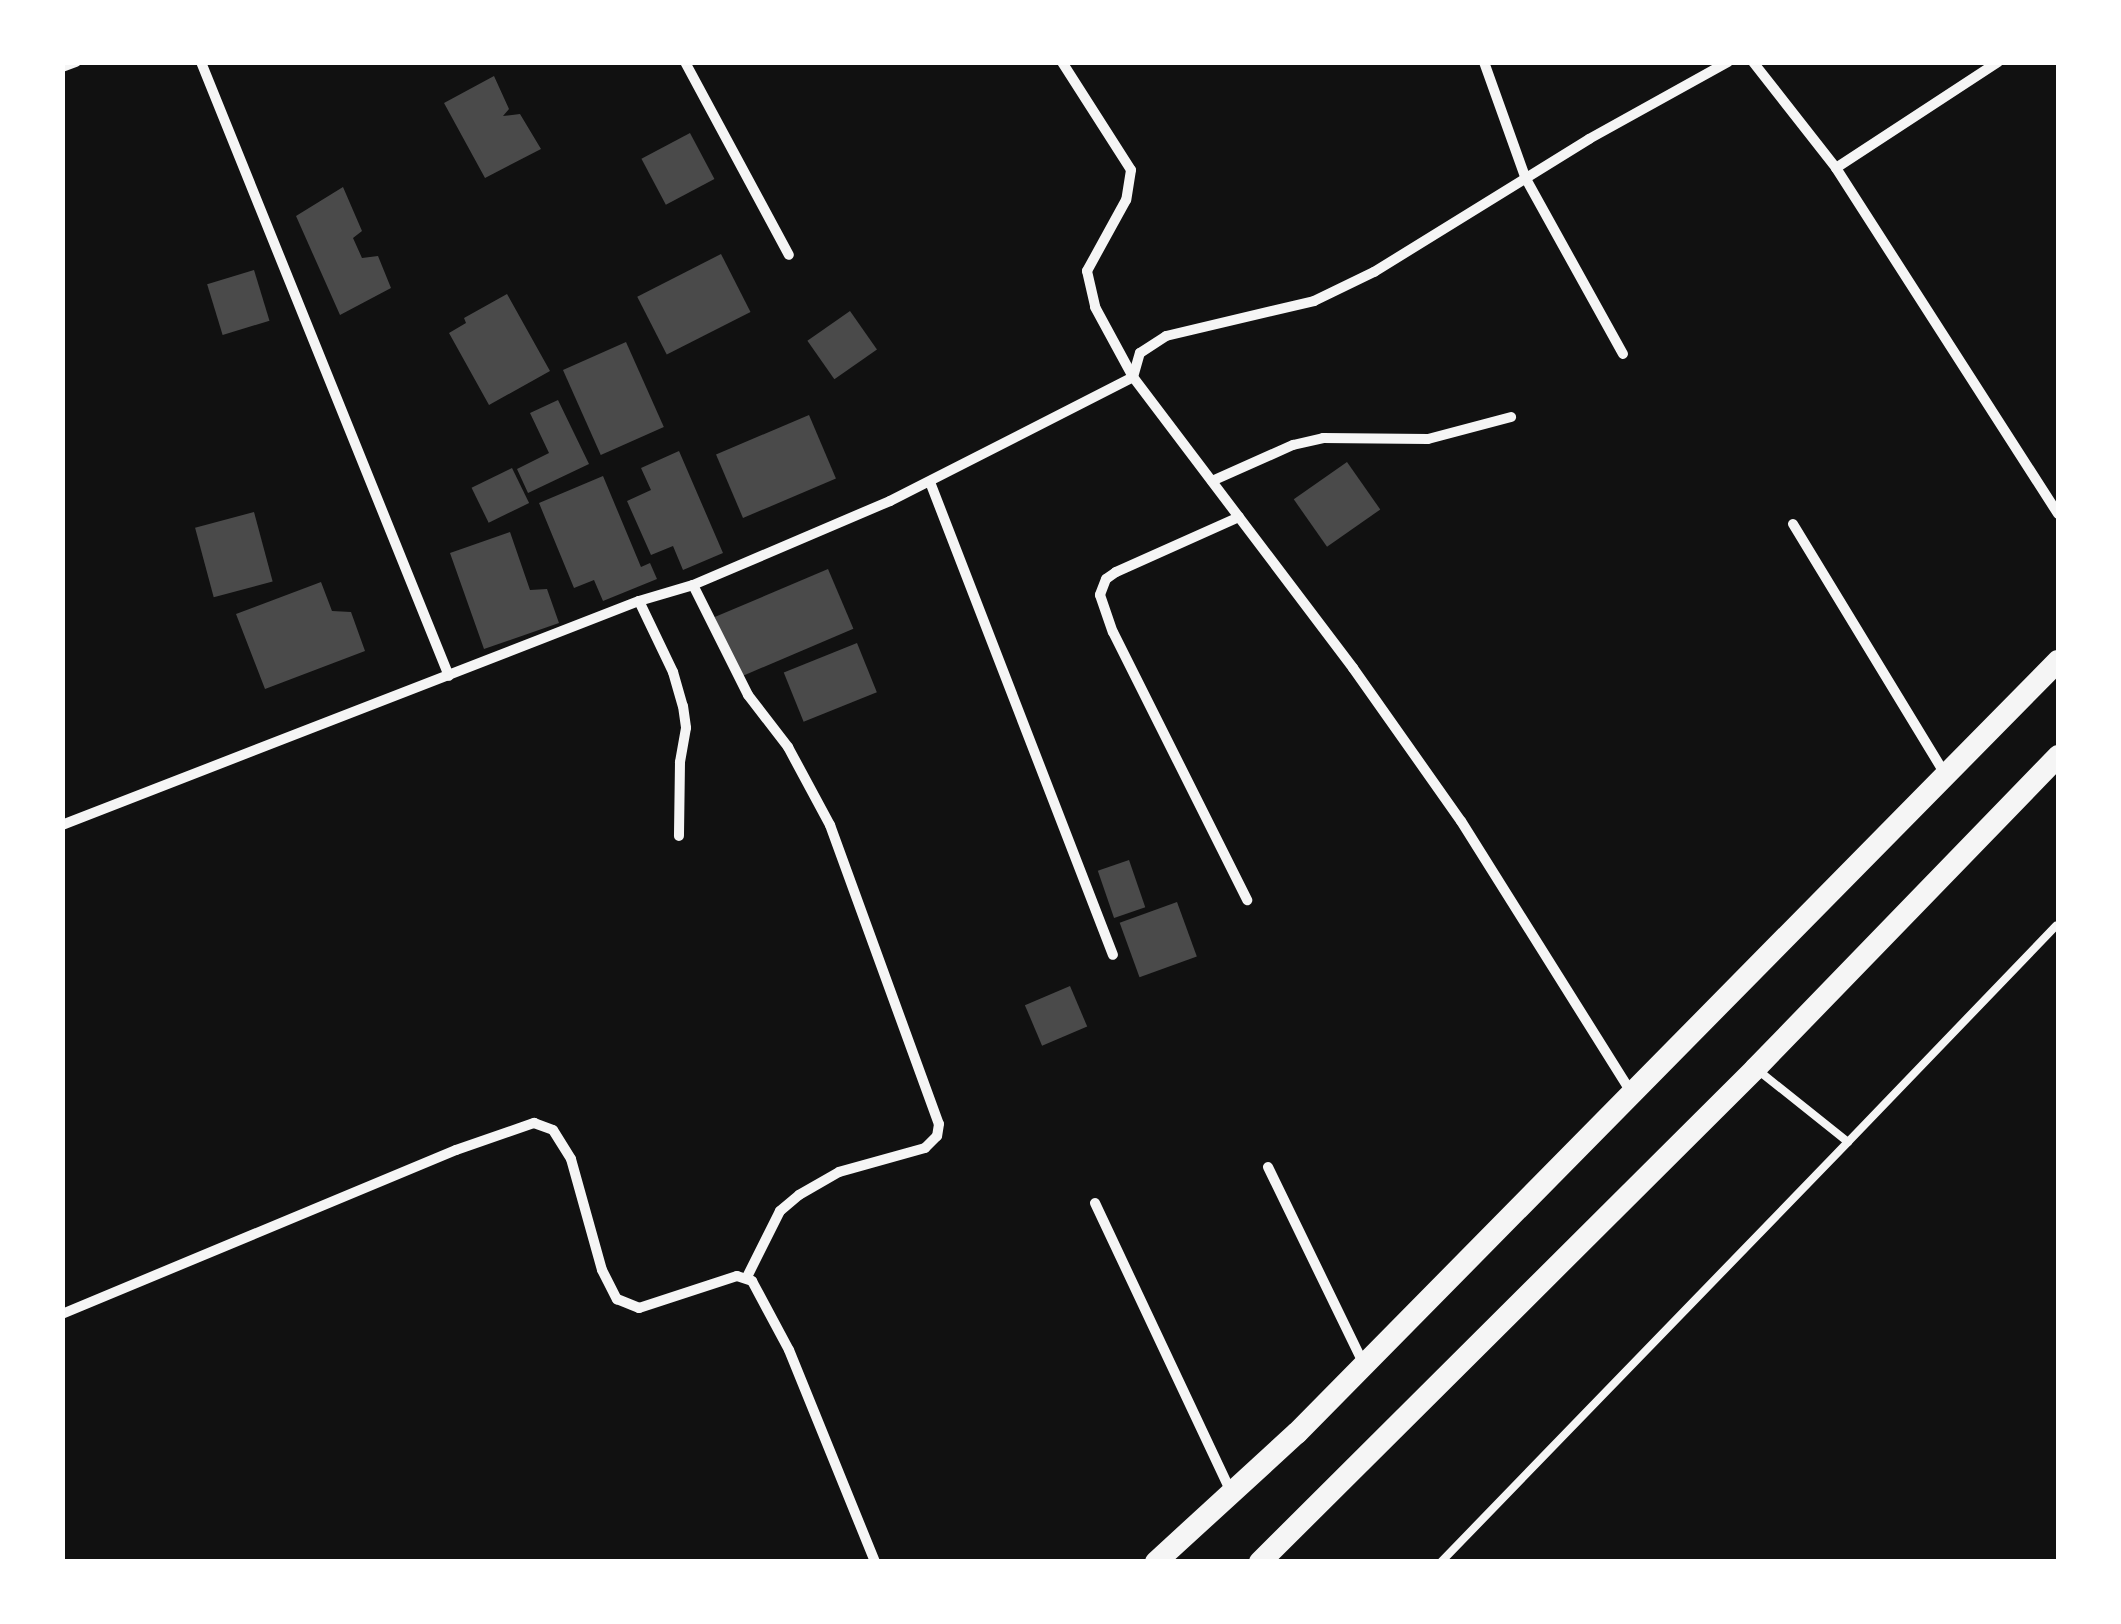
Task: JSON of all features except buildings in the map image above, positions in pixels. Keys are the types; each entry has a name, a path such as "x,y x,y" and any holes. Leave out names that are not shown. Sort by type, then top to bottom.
{"main road":[{"path":"1156,1562 1364,1366 2058,661"},
{"path":"1260,1562 1756,1068 2058,756"}],"street":[{"path":"62,67 76,62"},
{"path":"201,62 449,676"},
{"path":"684,62 789,255"},
{"path":"1062,62 1130,170 1126,200 1086,271 1095,306 1133,377 1462,822 1631,1093"},
{"path":"1484,62 1526,178 1623,354"},
{"path":"62,825 638,601 693,585 930,482 1133,377 1140,353 1166,336 1314,301 1336,291 1468,218 1526,178 1728,62"},
{"path":"1753,62 1836,168 2058,514"},
{"path":"1836,168 1998,62"},
{"path":"1212,481 1293,445 1323,438 1428,439 1511,418"},
{"path":"930,482 1113,954"},
{"path":"1240,517 1116,572 1106,579 1100,595 1113,632 1247,900"},
{"path":"1793,524 1946,775"},
{"path":"693,585 748,695 788,747 830,825 939,1124 937,1136 925,1148 839,1172 789,1203 772,1224 747,1278"},
{"path":"638,601 673,672 683,706 686,728 680,762 679,836"},
{"path":"62,1314 456,1150 534,1123 553,1130 571,1158 602,1270 617,1300 640,1308 737,1276 747,1278 757,1288 789,1350 874,1562"},
{"path":"1268,1168 1364,1366"},
{"path":"1094,1203 1232,1493"}],"lane":[{"path":"1441,1562 2056,926"},
{"path":"1756,1068 1848,1142"}]}
